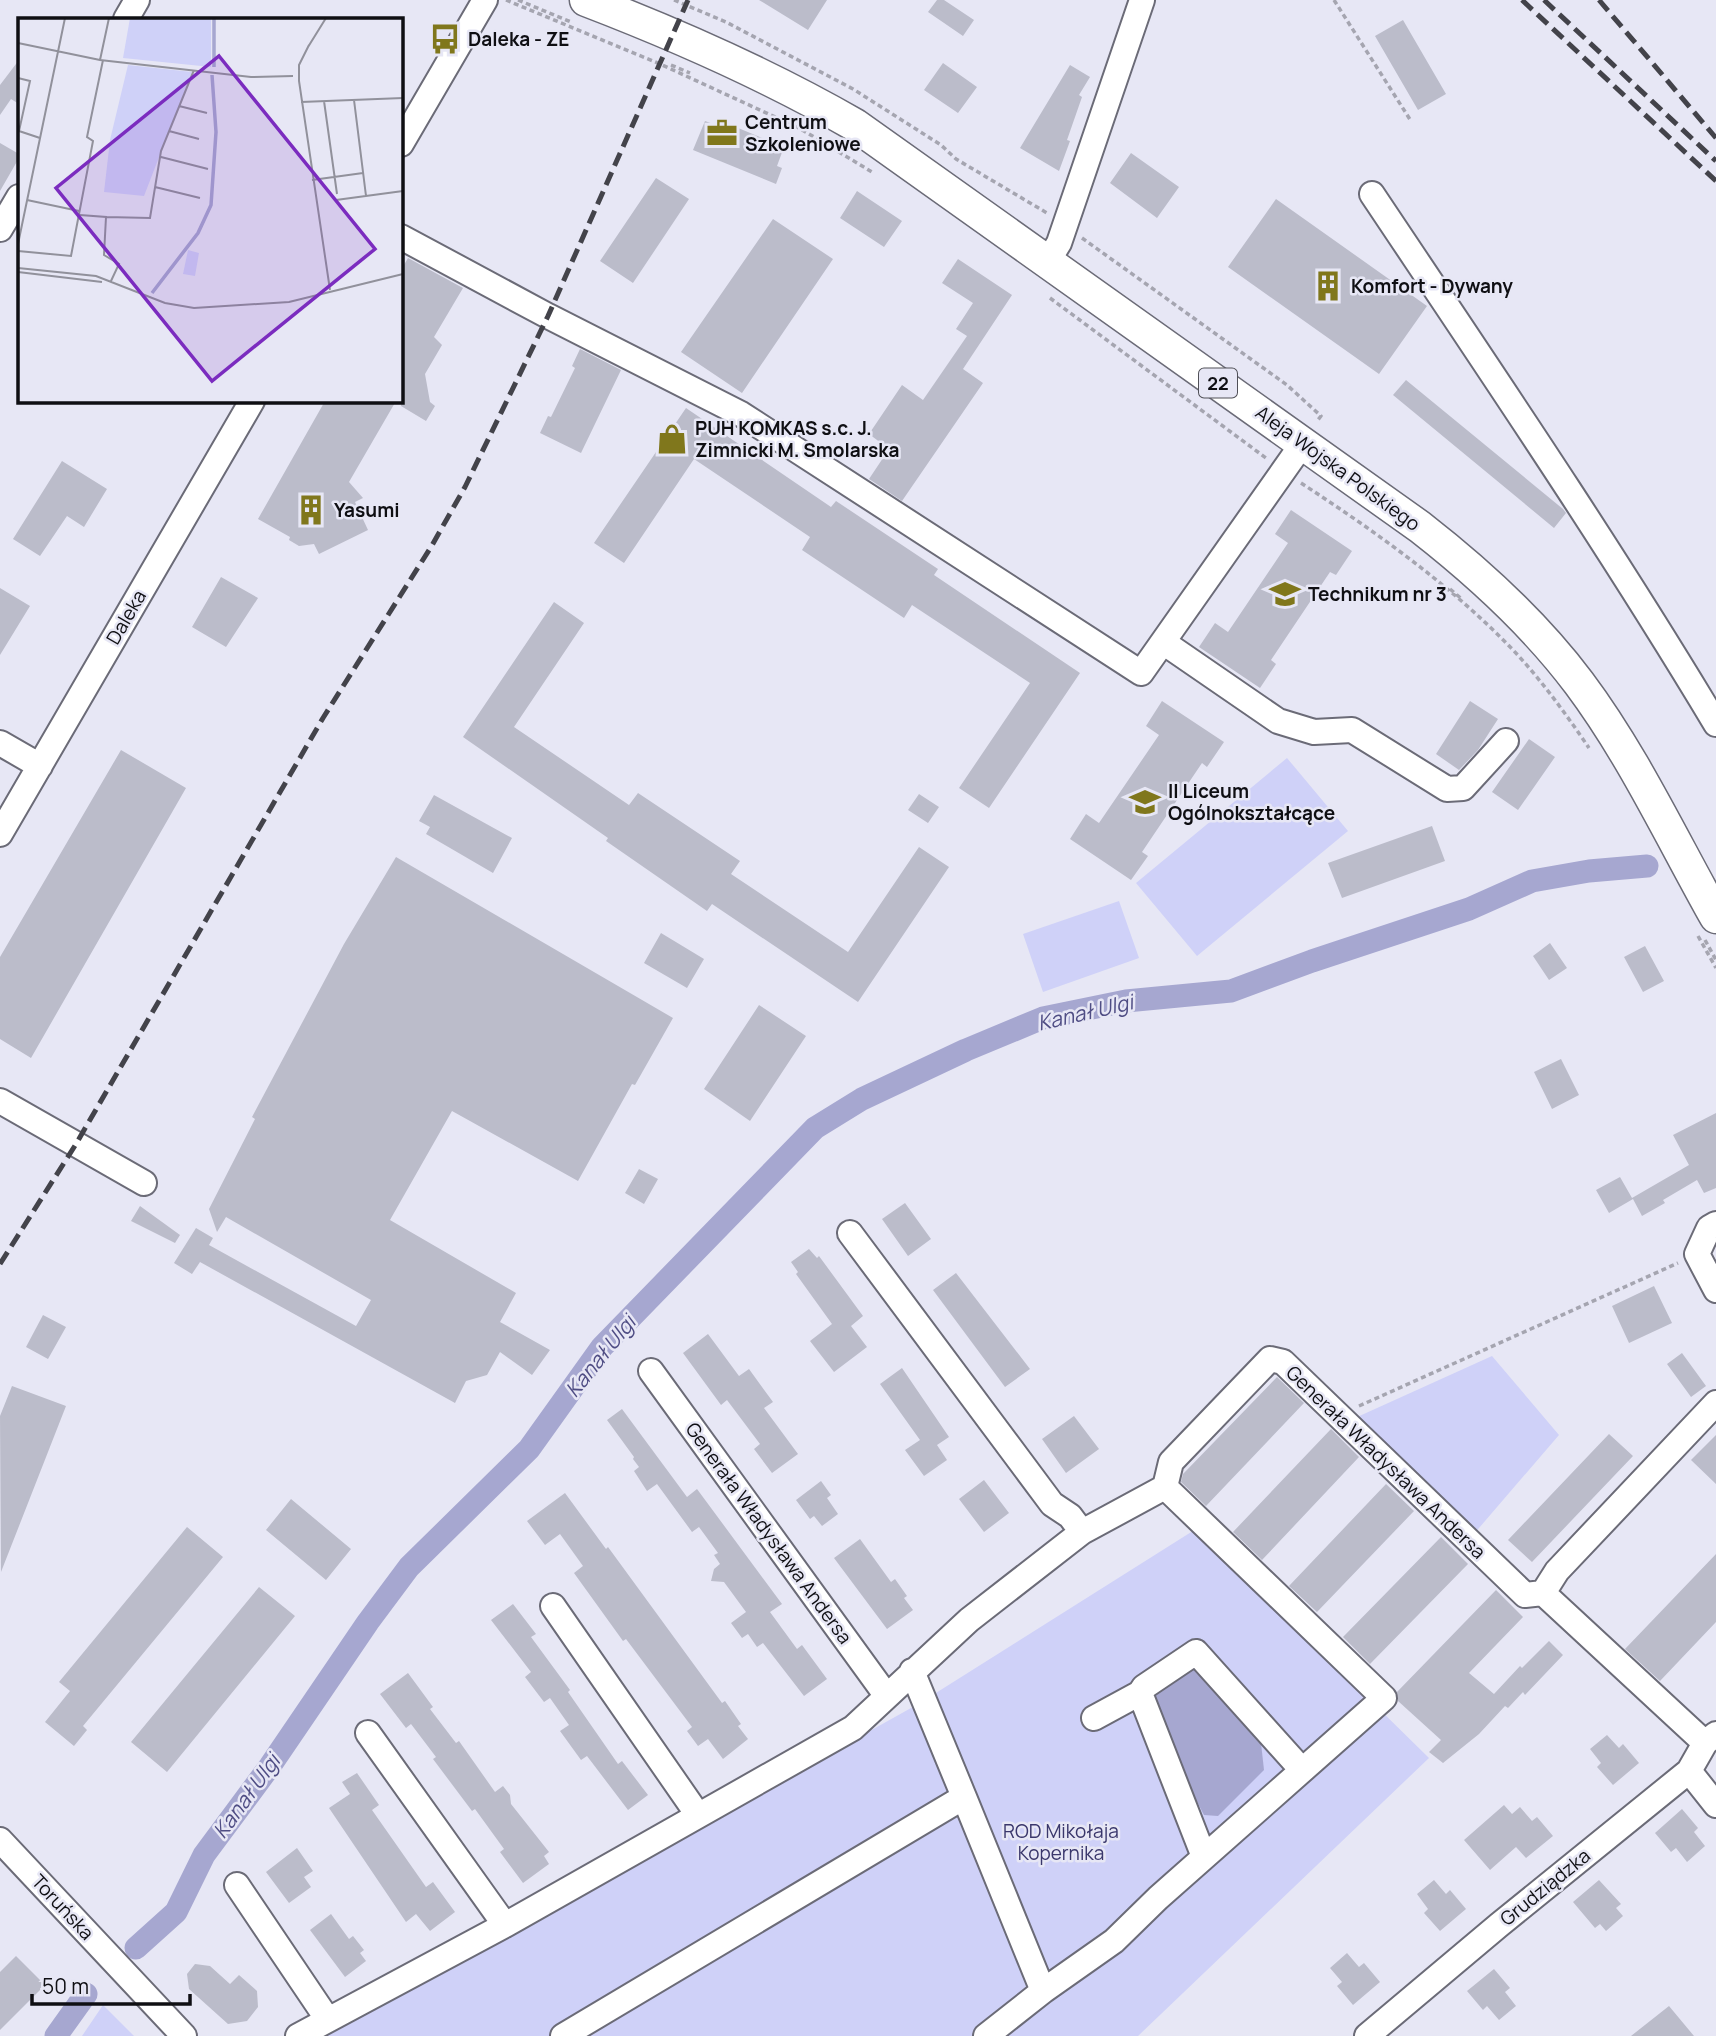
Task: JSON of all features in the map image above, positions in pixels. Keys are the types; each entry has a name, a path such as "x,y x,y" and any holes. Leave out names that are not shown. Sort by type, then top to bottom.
{"main road":[{"name":"Aleja Wojska Polskiego","path":"586,0 673,33 789,87 855,125 1048,261 1291,460 1420,527 1460,559 1510,604 1544,640 1616,736 1707,916"}],"street":[{"path":"127,18 137,0"},
{"path":"402,142 485,0"},
{"path":"1048,261 1066,226 1142,0"},
{"path":"1372,194 1681,666 1716,724"},
{"path":"0,229 18,199"},
{"path":"402,238 548,316 741,414 1141,673 1291,460"},
{"name":"Daleka","path":"0,834 251,402"},
{"path":"1163,642 1278,721 1314,732 1352,730 1447,789 1463,788 1506,741"},
{"path":"0,743 40,766"},
{"path":"0,1101 144,1183"},
{"path":"1716,1224 1709,1228 1697,1254 1716,1290"},
{"path":"850,1233 1052,1504 1070,1517 1082,1532"},
{"name":"Generała Władysława Andersa","path":"1165,1487 1171,1462 1270,1359 1283,1362 1525,1595 1543,1593 1711,1738"},
{"name":"Generała Władysława Andersa","path":"651,1371 886,1695"},
{"path":"1543,1593 1557,1572 1716,1403"},
{"path":"298,2036 505,1925 853,1728 969,1620 1082,1532 1165,1487 1384,1698 1158,1898 1114,1941 1043,1991 986,2036"},
{"path":"553,1606 698,1815"},
{"path":"1094,1718 1140,1693 1144,1687 1196,1652 1302,1770"},
{"path":"912,1671 1043,1991"},
{"path":"1140,1693 1204,1857"},
{"path":"368,1733 505,1925"},
{"name":"Grudziądzka","path":"1367,2036 1689,1771 1711,1738"},
{"path":"1689,1771 1716,1805"},
{"path":"563,2036 964,1797"},
{"name":"Toruńska","path":"0,1840 184,2036"},
{"path":"237,1885 328,2020"}],"path":[{"path":"506,0 693,79 799,128 877,175"},
{"path":"518,0 799,123 874,170"},
{"path":"674,0 726,22 853,89 941,145 956,159 1066,226 1287,385 1321,416 1291,460"},
{"path":"1334,0 1412,121"},
{"path":"1048,295 1291,460 1402,548 1505,639 1552,689 1594,750"},
{"path":"1291,460 1327,500 1426,573 1471,610 1514,652 1556,701 1596,758"},
{"path":"1707,916 1716,960"},
{"path":"1707,916 1716,968"},
{"path":"1338,1416 1697,1254"}],"green space":[{"path":"1287,758 1348,831 1197,956 1136,883"},
{"path":"1119,901 1139,958 1043,992 1023,934"},
{"path":"1492,1356 1559,1435 1473,1535 1355,1418"},
{"name":"ROD Mikołaja Kopernika","path":"1196,1529 1429,1758 1138,2036 323,2036 920,1703"},
{"path":"103,2005 134,2036 82,2036"}],"shaded area":[{"path":"1187,1658 1260,1734 1264,1770 1218,1816 1204,1815 1180,1769 1151,1690"}],"building":[{"path":"759,0 827,0 808,30"},
{"path":"937,0 944,0 974,20 963,36 928,12"},
{"path":"1403,20 1446,94 1418,110 1375,36"},
{"path":"18,61 18,103 11,99 0,115 0,85"},
{"path":"943,63 977,87 958,113 924,90"},
{"path":"1070,65 1090,77 1079,95 1082,97 1059,171 1020,148"},
{"path":"719,120 784,147 777,166 782,168 776,184 693,150 705,121 716,125"},
{"path":"0,143 18,153 18,160 0,191"},
{"path":"1131,153 1179,187 1157,218 1110,183"},
{"path":"656,178 689,199 633,283 600,261"},
{"path":"857,191 902,221 884,247 840,218"},
{"name":"Komfort - Dywany","path":"1276,199 1427,306 1379,374 1228,267"},
{"path":"773,219 833,259 742,393 681,352"},
{"path":"408,258 463,288 434,337 442,345 425,374 430,402 435,406 426,421 401,406 402,268"},
{"path":"958,259 1012,295 963,369 983,383 902,501 869,479 889,449 869,434 902,385 923,400 967,336 956,329 973,303 942,283"},
{"path":"580,349 621,370 581,453 540,433 575,368 572,366"},
{"path":"1406,380 1563,509 1566,513 1554,528 1393,395"},
{"path":"324,402 395,402 349,482 363,498 355,502 368,530 319,554 314,544 299,546 289,540 290,537 258,519"},
{"path":"686,408 831,507 836,501 938,569 934,575 1080,673 989,808 959,788 1030,683 912,605 904,618 802,550 810,537 694,459 624,563 594,543"},
{"path":"62,461 107,489 84,527 67,516 40,556 13,539"},
{"name":"Technikum nr 3","path":"1291,510 1352,551 1336,575 1330,572 1271,660 1276,664 1260,688 1199,647 1215,623 1228,632 1288,543 1275,534"},
{"path":"221,577 258,598 226,647 192,627"},
{"path":"0,588 30,606 0,655"},
{"path":"554,602 584,623 514,727 629,805 638,793 740,861 731,874 848,952 919,847 949,867 858,1002 712,904 707,911 463,737"},
{"name":"II Liceum Ogólnokształcące","path":"1162,701 1224,742 1207,767 1202,763 1142,852 1148,856 1131,880 1070,839 1086,814 1099,823 1159,735 1146,726"},
{"path":"1470,701 1498,719 1478,750 1459,770 1436,754"},
{"path":"1529,739 1555,757 1518,810 1492,792"},
{"path":"121,750 186,788 31,1058 0,1039 0,957"},
{"path":"919,794 939,807 928,823 908,810"},
{"path":"434,795 512,838 493,873 426,834 430,827 419,821"},
{"path":"1432,826 1445,861 1342,898 1328,863"},
{"path":"396,857 673,1018 635,1085 632,1084 578,1181 452,1111 390,1220 516,1293 500,1322 550,1350 532,1375 500,1352 487,1375 466,1381 455,1403 200,1262 192,1274 174,1263 196,1228 213,1238 209,1245 356,1326 371,1300 226,1217 217,1232 209,1209 255,1119 252,1117 344,944"},
{"path":"661,933 704,959 687,988 644,963"},
{"path":"1550,943 1567,968 1549,980 1533,956"},
{"path":"1645,946 1664,981 1643,992 1624,957"},
{"path":"759,1005 806,1036 750,1121 704,1089"},
{"path":"1561,1059 1579,1095 1552,1109 1534,1072"},
{"path":"1716,1113 1716,1188 1704,1193 1697,1180 1642,1216 1633,1199 1609,1213 1596,1190 1620,1177 1632,1198 1689,1165 1673,1135"},
{"path":"639,1169 658,1179 644,1204 625,1193"},
{"path":"905,1203 931,1239 908,1256 882,1219"},
{"path":"140,1206 180,1235 175,1243 131,1221"},
{"path":"809,1249 817,1258 819,1256 863,1316 851,1326 867,1347 834,1372 810,1341 832,1324 796,1274 798,1272 791,1262"},
{"path":"956,1273 1030,1369 1005,1387 933,1290"},
{"path":"1654,1286 1672,1323 1629,1343 1612,1306"},
{"path":"43,1315 66,1327 48,1359 26,1347"},
{"path":"708,1334 739,1376 749,1369 773,1402 764,1408 798,1454 772,1473 754,1449 760,1444 727,1400 721,1405 683,1353"},
{"path":"1682,1353 1706,1386 1691,1397 1667,1364"},
{"path":"902,1368 949,1437 937,1445 947,1460 924,1476 905,1450 920,1440 880,1384"},
{"path":"1277,1377 1304,1403 1206,1506 1181,1482 1183,1474"},
{"path":"12,1386 66,1406 1,1572 0,1416"},
{"path":"622,1409 687,1497 697,1489 782,1604 770,1612 797,1649 802,1645 827,1679 804,1696 763,1643 757,1647 748,1634 742,1638 731,1623 746,1612 724,1582 711,1581 714,1569 720,1564 714,1555 718,1553 699,1527 692,1532 657,1484 647,1491 634,1471 639,1467 634,1457 607,1420"},
{"path":"1074,1416 1099,1449 1066,1473 1042,1439"},
{"path":"1331,1429 1359,1457 1262,1560 1233,1532"},
{"path":"1609,1434 1633,1456 1532,1562 1508,1540"},
{"path":"1716,1435 1716,1484 1691,1460"},
{"path":"984,1480 1009,1513 984,1532 959,1499"},
{"path":"821,1481 831,1495 827,1498 838,1514 822,1526 814,1516 810,1519 796,1500"},
{"path":"1386,1484 1414,1511 1317,1612 1289,1586"},
{"path":"565,1493 606,1549 608,1547 722,1703 725,1701 741,1724 738,1726 748,1739 723,1759 708,1739 698,1746 687,1731 692,1727 626,1639 623,1641 574,1573 583,1566 560,1534 545,1545 527,1521"},
{"path":"291,1499 351,1549 326,1580 266,1530"},
{"path":"187,1527 223,1557 83,1726 87,1730 74,1746 45,1722 70,1691 59,1682"},
{"path":"1441,1537 1468,1564 1370,1664 1343,1637"},
{"path":"860,1539 891,1582 895,1579 913,1610 887,1629 834,1558"},
{"path":"1716,1554 1716,1622 1660,1681 1625,1649"},
{"path":"259,1587 295,1616 167,1772 131,1742"},
{"path":"1496,1590 1523,1617 1469,1673 1494,1694 1520,1666 1522,1668 1549,1641 1563,1655 1525,1695 1523,1692 1508,1708 1505,1706 1479,1734 1443,1763 1429,1752 1441,1740 1398,1701 1397,1692"},
{"path":"513,1604 536,1634 531,1637 570,1690 568,1692 618,1764 622,1761 648,1795 628,1810 587,1756 581,1760 560,1731 569,1725 550,1698 544,1702 525,1677 531,1672 491,1620"},
{"path":"408,1673 433,1707 430,1709 456,1743 459,1741 495,1792 503,1786 510,1795 511,1804 549,1852 544,1856 549,1864 523,1883 500,1852 504,1849 433,1759 436,1757 411,1724 406,1728 380,1694"},
{"path":"1607,1735 1619,1748 1623,1744 1639,1763 1613,1785 1597,1767 1601,1763 1590,1749"},
{"path":"357,1773 379,1805 372,1810 426,1887 433,1882 455,1912 430,1931 416,1914 406,1922 329,1808 350,1794 342,1782"},
{"path":"1504,1805 1512,1814 1520,1807 1532,1821 1537,1817 1553,1836 1526,1858 1516,1847 1490,1870 1464,1840"},
{"path":"1682,1809 1698,1828 1694,1832 1705,1846 1687,1862 1676,1848 1671,1852 1655,1833"},
{"path":"297,1848 313,1871 304,1877 311,1887 289,1903 266,1872"},
{"path":"1434,1880 1446,1894 1450,1890 1466,1909 1440,1931 1424,1913 1428,1909 1417,1894"},
{"path":"1599,1880 1621,1904 1616,1908 1623,1916 1606,1931 1600,1924 1595,1928 1573,1902"},
{"path":"331,1914 349,1939 353,1936 364,1950 360,1953 366,1961 345,1977 310,1930"},
{"path":"1347,1953 1359,1967 1364,1963 1380,1982 1353,2005 1337,1986 1342,1982 1330,1968"},
{"path":"16,1956 45,1985 0,2030 0,1972"},
{"path":"195,1964 210,1966 230,1984 239,1975 257,1991 258,2007 247,2021 228,2024 189,1989 187,1974"},
{"path":"1494,1969 1510,1988 1505,1992 1516,2006 1499,2020 1487,2006 1483,2010 1467,1991"},
{"path":"1669,2006 1694,2036 1631,2036"}],"waterway":[{"name":"Kanał Ulgi","path":"136,1948 176,1912 204,1855 270,1766 368,1622 409,1567 529,1449 602,1347 815,1128 862,1099 966,1050 1043,1018 1126,1001 1231,991 1469,909 1532,881 1589,871 1647,866"},
{"name":"Kanał Ulgi","path":"56,2036 86,1994"}],"railway":[{"path":"0,1264 76,1144 323,718 431,547 465,487 548,316 688,0"},
{"path":"1522,0 1716,181"},
{"path":"1544,0 1716,161"},
{"path":"1599,0 1716,138"}],"place":[{"name":"Daleka - ZE","path":"445,39"},
{"name":"Centrum Szkoleniowe","path":"722,133"},
{"name":"Komfort - Dywany","path":"1328,286"},
{"name":"PUH KOMKAS s.c. J. Zimnicki M. Smolarska","path":"672,439"},
{"name":"Yasumi","path":"311,510"},
{"name":"Technikum nr 3","path":"1285,594"},
{"name":"II Liceum Ogólnokształcące","path":"1145,802"}]}
